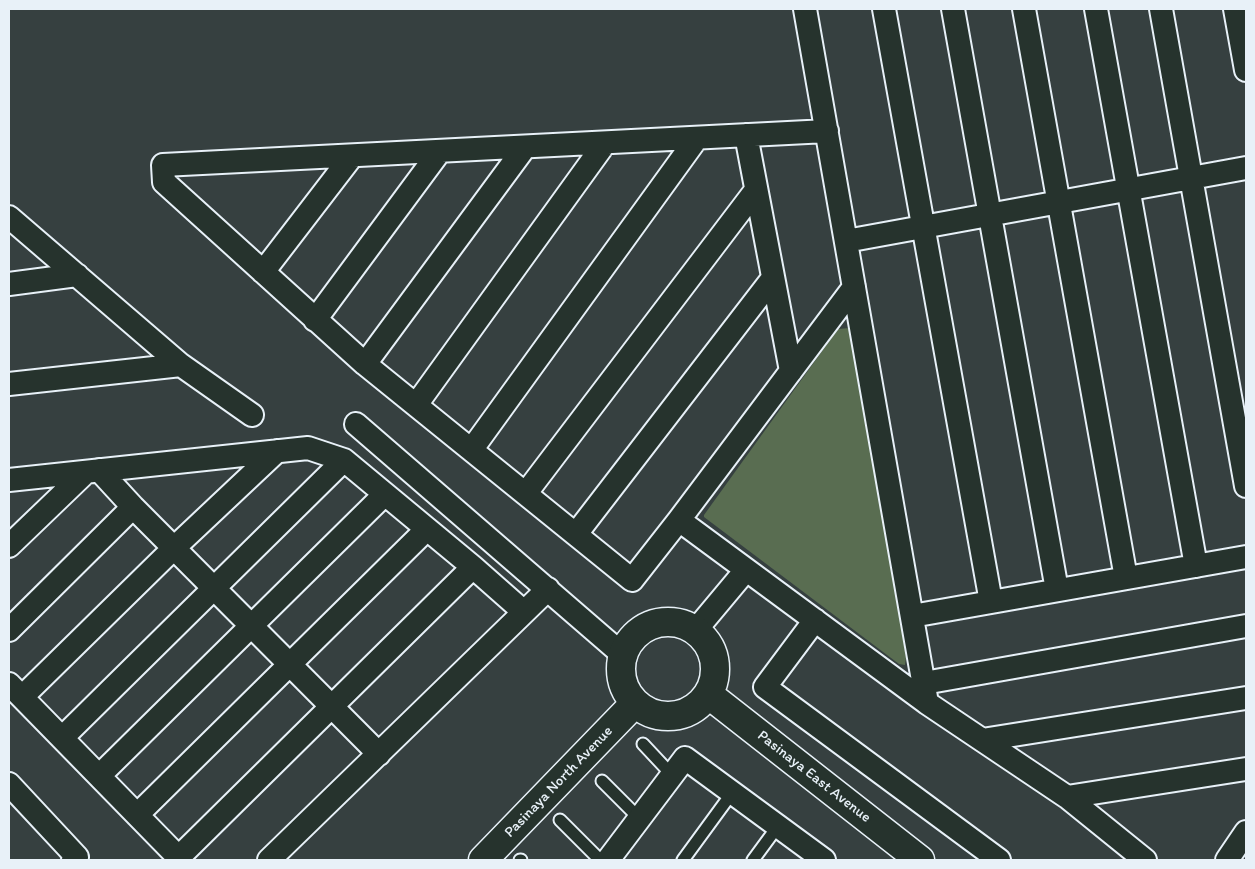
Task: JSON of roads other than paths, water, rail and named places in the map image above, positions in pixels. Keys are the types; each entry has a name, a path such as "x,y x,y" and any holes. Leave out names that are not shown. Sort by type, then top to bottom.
{"street":[{"path":"805,9 925,693"},
{"path":"884,9 991,602"},
{"path":"953,9 1058,590"},
{"path":"1024,9 1126,578"},
{"path":"1096,9 1196,566"},
{"path":"1161,9 1246,486"},
{"path":"1235,9 1245,60"},
{"path":"827,132 163,165 164,182 365,364 632,580 854,287"},
{"path":"746,135 791,371"},
{"path":"472,449 697,138"},
{"path":"416,405 605,143"},
{"path":"365,364 525,147"},
{"path":"315,320 440,151"},
{"path":"263,272 352,156"},
{"path":"846,241 1246,168"},
{"path":"526,493 756,190"},
{"path":"9,217 181,364 252,415"},
{"path":"9,284 77,275"},
{"path":"576,534 773,278"},
{"path":"9,384 181,364"},
{"path":"356,424 623,654"},
{"path":"9,480 308,448 344,460 524,612"},
{"path":"277,451 174,548 16,691 180,859 472,567"},
{"path":"62,738 344,460"},
{"path":"92,471 133,507 379,754"},
{"path":"9,546 92,471"},
{"path":"99,776 385,494"},
{"path":"9,630 133,507"},
{"path":"679,520 815,620 925,693 982,740 1067,796 1145,860"},
{"path":"137,815 427,529"},
{"path":"912,616 1246,557"},
{"path":"695,631 746,570"},
{"path":"269,860 548,589"},
{"path":"815,620 765,687 999,860"},
{"path":"662,623 673,623 695,631 710,649 714,660 714,678 708,694 690,710 668,716 645,710 635,704 623,684 621,672 623,654 631,640 650,626 662,623"},
{"path":"925,693 1246,626"},
{"name":"Pasinaya East Avenue","path":"708,694 920,860"},
{"path":"982,740 1246,698"},
{"name":"Pasinaya North Avenue","path":"483,860 635,704"},
{"path":"608,860 684,758 823,860"},
{"path":"1067,796 1246,769"},
{"path":"9,784 77,857 73,860"},
{"path":"1226,860 1246,832"}],"lane":[{"path":"643,744 672,775"},
{"path":"602,782 639,818"},
{"path":"683,860 732,793"},
{"path":"560,820 600,860"},
{"path":"753,860 778,826"}]}
